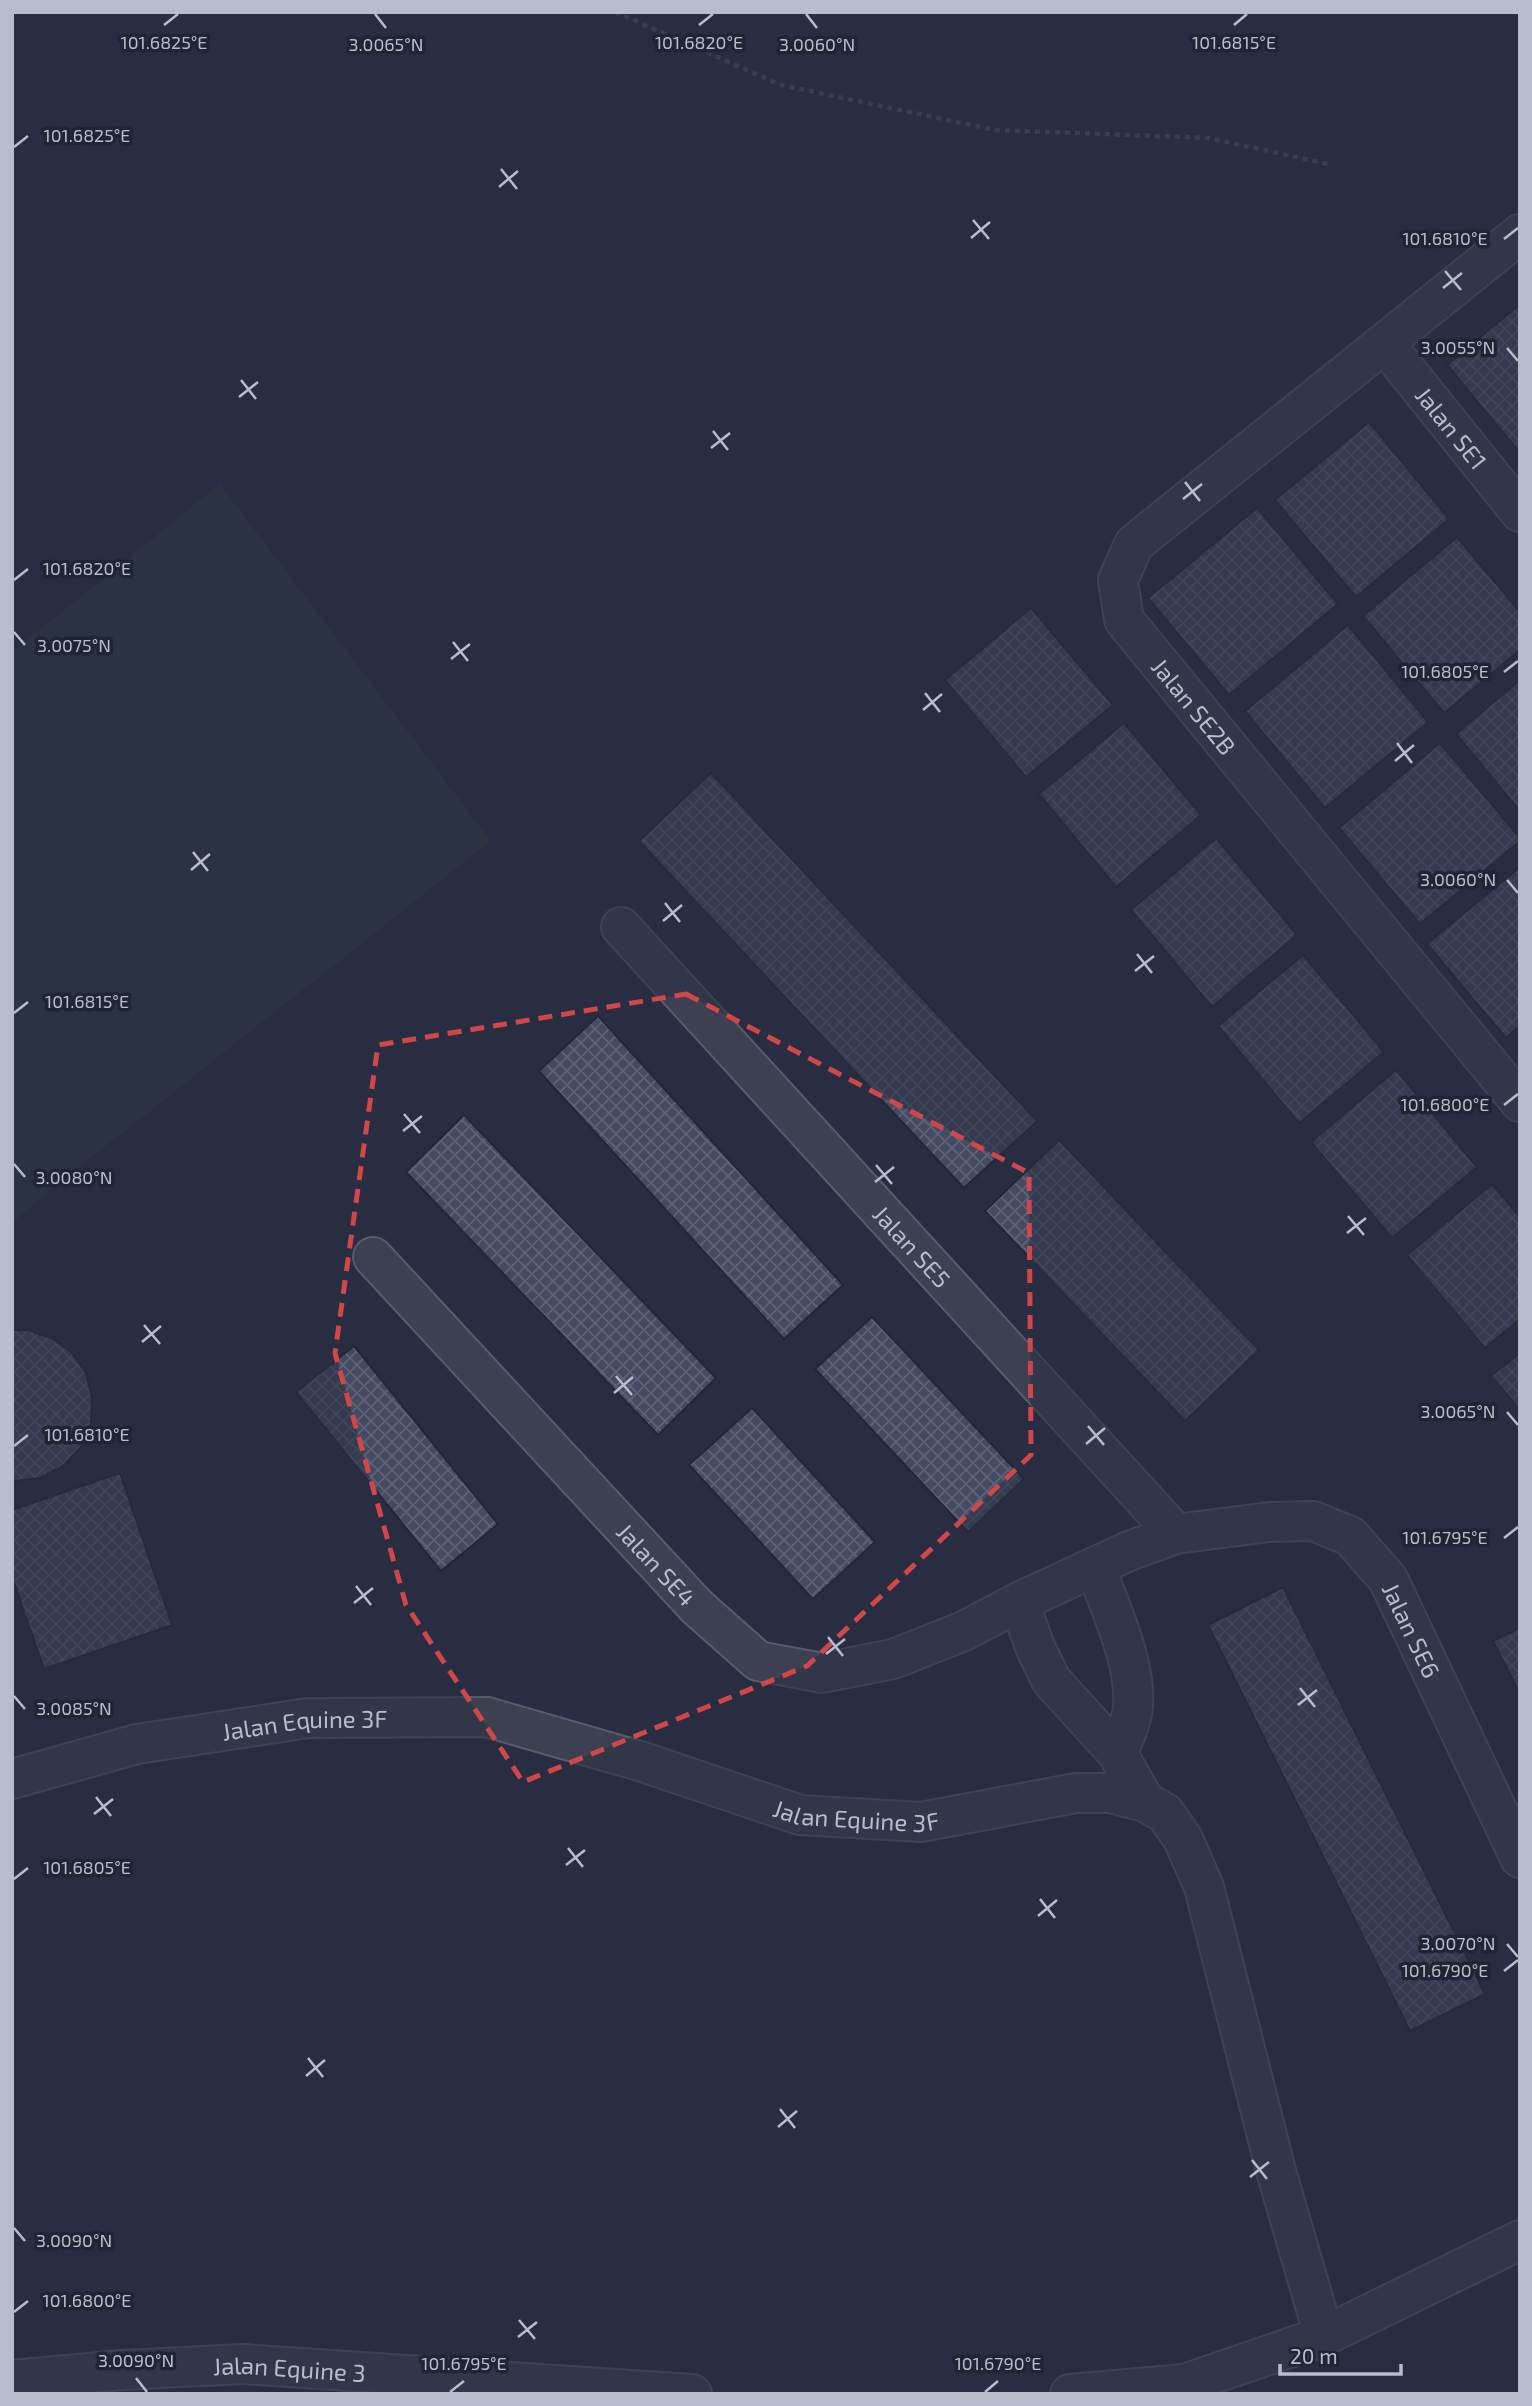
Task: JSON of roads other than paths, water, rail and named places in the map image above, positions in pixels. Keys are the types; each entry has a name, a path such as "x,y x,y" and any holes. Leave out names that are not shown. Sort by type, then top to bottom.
{"street":[{"name":"Jalan SE2B","path":"1520,233 1134,544 1118,580 1124,620 1520,1102"},
{"name":"Jalan SE1","path":"1385,344 1520,512"},
{"name":"Jalan SE5","path":"621,927 1176,1534"},
{"name":"Jalan SE4","path":"373,1257 697,1607 758,1661 822,1673 893,1659 964,1631 1019,1602"},
{"name":"Jalan SE6","path":"1019,1602 1129,1551 1176,1534 1269,1522 1313,1521 1350,1536 1388,1579 1520,1858"},
{"path":"1095,1567 1123,1644 1133,1689 1132,1715 1118,1754"},
{"path":"1019,1602 1035,1647 1051,1680 1118,1754 1145,1802"},
{"name":"Jalan Equine 3F","path":"12,1779 137,1744 308,1718 487,1717 643,1762 800,1815 921,1822 998,1810 1076,1793 1110,1793 1145,1802 1165,1813 1182,1839 1204,1887 1276,2171 1324,2336"},
{"path":"1070,2394 1184,2384 1324,2336 1520,2240"},
{"name":"Jalan Equine 3","path":"12,2381 122,2370 243,2364 692,2394"}]}
